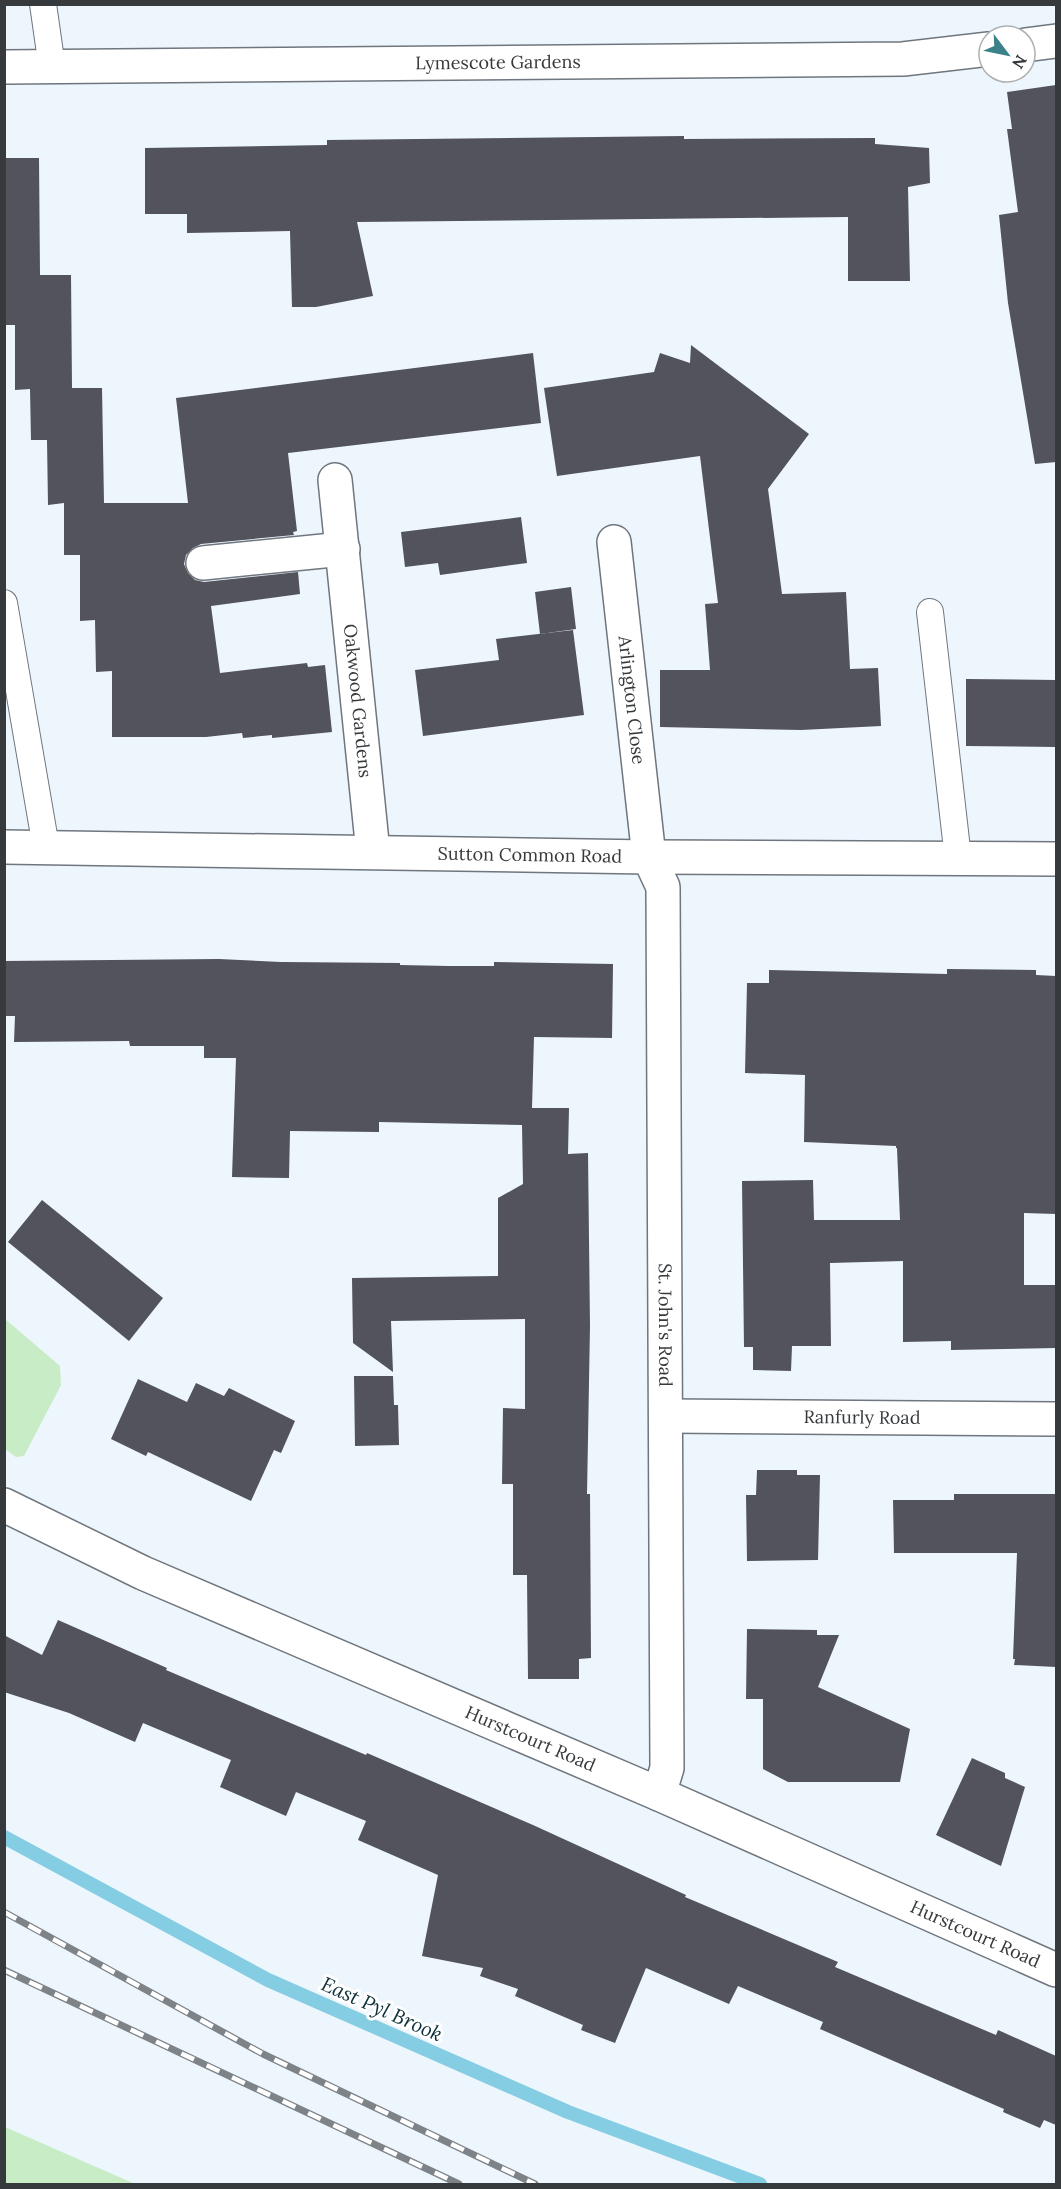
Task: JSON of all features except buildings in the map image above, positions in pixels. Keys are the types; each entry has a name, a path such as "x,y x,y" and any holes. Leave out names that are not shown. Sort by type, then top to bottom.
{"street":[{"path":"1037,43 1056,41"},
{"name":"Lymescote Gardens","path":"4,67 903,59 977,50"},
{"name":"Oakwood Gardens","path":"336,480 373,852"},
{"name":"Arlington Close","path":"614,542 649,857"},
{"path":"203,563 344,549"},
{"name":"Sutton Common Road","path":"4,847 649,857 1056,859"},
{"name":"St. John's Road","path":"649,857 663,887 667,1768 659,1794"},
{"name":"Ranfurly Road","path":"667,1416 1056,1419"},
{"name":"Hurstcourt Road","path":"4,1505 144,1573 659,1794 1056,1970"}],"lane":[{"path":"44,4 52,66"},
{"path":"4,603 46,847"},
{"path":"930,612 958,858"}],"green space":[{"path":"4,1318 60,1366 61,1385 24,1456 16,1457 5,1449"},
{"path":"5,2127 135,2184 5,2184"}],"waterway":[{"name":"East Pyl Brook","path":"4,1837 268,1980 568,2112 760,2184"}],"railway":[{"path":"4,1912 263,2054 535,2184"},
{"path":"4,1970 459,2184"}]}
